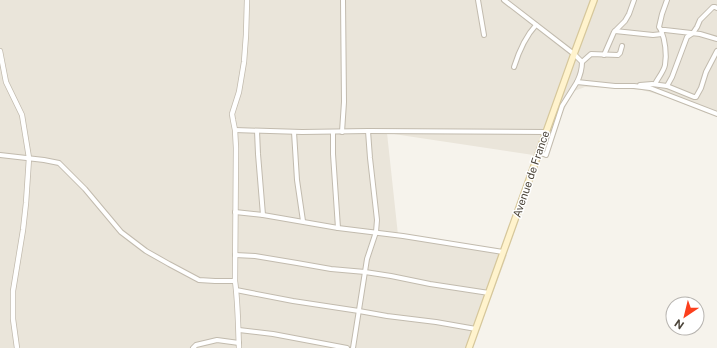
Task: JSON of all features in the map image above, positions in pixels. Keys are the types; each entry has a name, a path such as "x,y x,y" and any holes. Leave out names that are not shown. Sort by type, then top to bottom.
{"main road":[{"name":"Avenue de France","path":"469,348 594,0"}],"street":[{"path":"193,348 196,345 217,340 239,345 235,281 235,130 232,114 239,92 244,62 247,0"},
{"path":"342,0 344,102 342,132"},
{"path":"478,0 484,35"},
{"path":"504,0 574,54 582,62 579,79 562,106 546,155 539,152"},
{"path":"604,54 615,31 629,14 634,0"},
{"path":"655,84 665,65 665,47 662,32 659,27 662,14 668,0"},
{"path":"667,86 672,78 687,37 693,33 700,20 713,7 717,8"},
{"path":"514,67 524,40 536,25"},
{"path":"615,31 653,35 665,30 716,37"},
{"path":"582,62 591,54 618,55 622,46"},
{"path":"0,51 6,82 22,115 29,158 26,203 13,291 13,319 16,348"},
{"path":"577,82 615,86 655,84 667,86 696,97 701,88 706,72 717,52"},
{"path":"634,86 650,88 717,114"},
{"path":"235,130 294,132 546,132"},
{"path":"257,131 263,215"},
{"path":"353,348 367,257 376,232 377,220 368,131"},
{"path":"294,132 297,180 303,221"},
{"path":"333,132 338,228"},
{"path":"0,155 56,162 61,165 85,189 122,232 148,252 199,280 235,281"},
{"path":"235,212 503,252"},
{"path":"235,255 262,257 331,269 365,272 488,293"},
{"path":"236,290 293,301 476,329"},
{"path":"239,330 273,334 347,348"}],"shaded area":[{"path":"0,0 717,0 717,116 664,96 642,90 585,87 574,91 561,115 547,157 387,133 398,235 507,255 472,348 0,348"}]}
